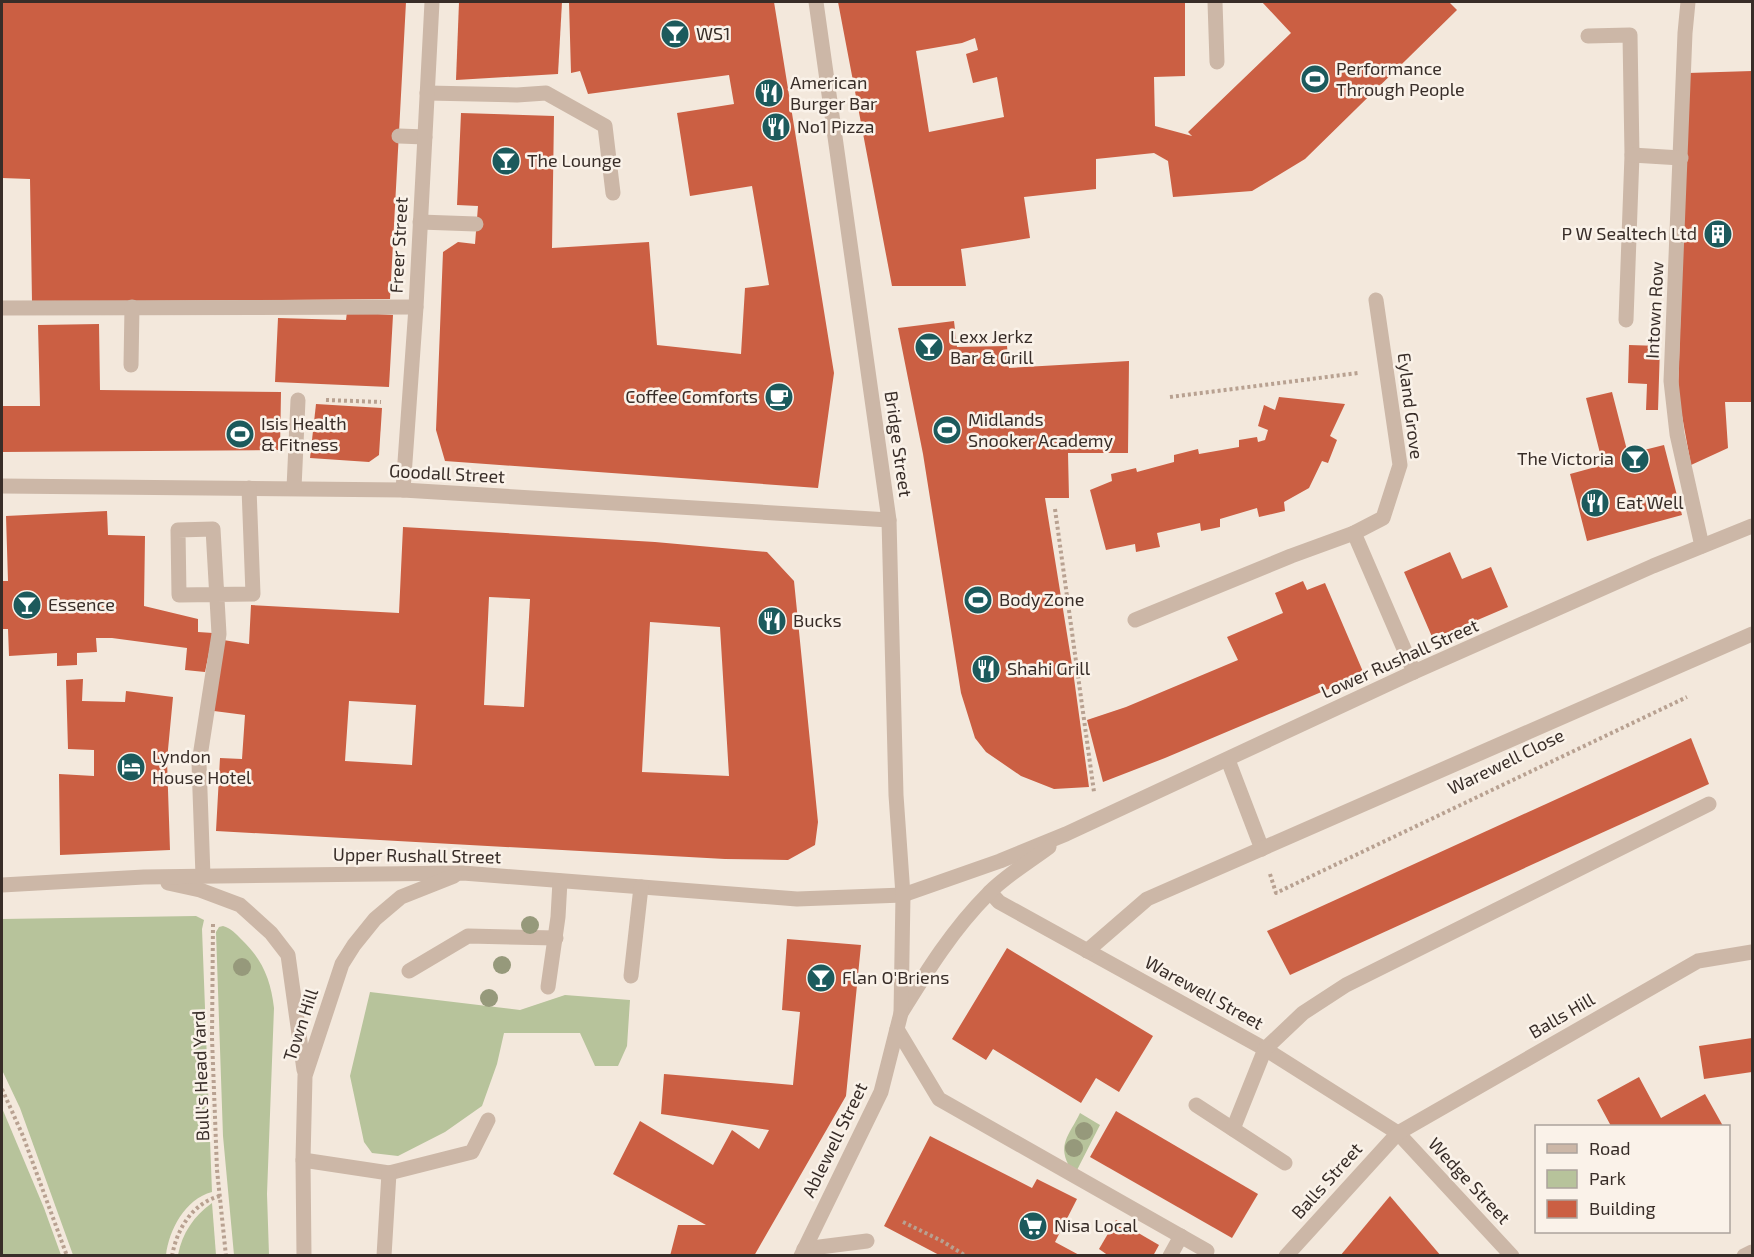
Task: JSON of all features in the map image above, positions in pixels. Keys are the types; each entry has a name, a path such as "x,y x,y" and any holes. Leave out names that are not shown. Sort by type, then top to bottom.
{"street":[{"name":"Freer Street","path":"403,490 416,307 432,2"},
{"name":"Bridge Street","path":"816,2 889,520 896,795 903,895"},
{"path":"1215,2 1217,63"},
{"name":"Intown Row","path":"1688,2 1671,381 1677,434 1702,546"},
{"path":"1588,36 1630,35 1632,155 1626,320"},
{"path":"427,93 517,95 546,93 604,126 614,193"},
{"path":"399,136 425,137"},
{"path":"1632,155 1681,158"},
{"path":"420,222 476,224"},
{"name":"Eyland Grove","path":"1135,620 1291,556 1354,533 1383,518 1400,465 1376,300"},
{"path":"130,365 132,307"},
{"path":"2,308 416,307"},
{"path":"294,488 298,399"},
{"name":"Goodall Street","path":"2,486 403,490 889,520"},
{"path":"203,876 199,764 219,634 217,595 213,529 178,530 179,595 217,595 253,594 249,488"},
{"name":"Lower Rushall Street","path":"903,895 1000,861 1066,834 1414,672 1752,526"},
{"path":"1354,533 1414,672"},
{"path":"1087,951 1147,898 1752,634"},
{"path":"1228,760 1262,849"},
{"path":"1233,1129 1265,1049 1303,1013 1346,985 1709,804"},
{"name":"Lower Rushall Street","path":"901,1013 966,918 990,892 1066,834"},
{"name":"Upper Rushall Street","path":"2,885 144,877 463,873 797,899 903,895"},
{"name":"Town Hill","path":"303,1256 305,1076 342,964 375,919 401,897 463,873"},
{"path":"144,877 200,890 240,905 271,933 289,958 305,1076"},
{"path":"548,987 556,938 560,881"},
{"path":"631,976 641,887"},
{"name":"Warewell Street","path":"990,892 999,902 1265,1049 1398,1133"},
{"name":"Ablewell Street","path":"802,1252 881,1092 901,1013 903,895"},
{"path":"409,972 468,936 556,938"},
{"name":"Balls Hill","path":"1398,1133 1698,961 1752,952"},
{"path":"897,1029 939,1099 1207,1251 1204,1256"},
{"path":"1196,1105 1285,1163"},
{"path":"303,1160 389,1173 472,1152 488,1120"},
{"name":"Balls Street","path":"1286,1256 1398,1133"},
{"name":"Wedge Street","path":"1398,1133 1512,1256"},
{"path":"384,1256 389,1173"},
{"path":"1170,1256 1181,1236"},
{"path":"802,1252 867,1241"},
{"path":"1744,1256 1752,1252"}],"path":[{"path":"1170,397 1386,369"},
{"path":"355,401 374,401"},
{"path":"1055,509 1098,819"},
{"name":"Warewell Close","path":"1276,893 1689,696"},
{"name":"Bull's Head Yard","path":"213,895 212,1038 217,1170 226,1256"},
{"path":"2,1089 23,1136 67,1256"},
{"path":"172,1256 177,1236 197,1206 207,1199 220,1196"},
{"path":"903,1222 942,1241 966,1256"}],"green space":[{"path":"196,916 204,920 202,929 212,1192 202,1196 186,1208 175,1226 166,1255 73,1255 20,1108 2,1070 2,919"},
{"path":"223,926 235,933 260,962 273,998 267,1194 269,1255 234,1255 223,1136 216,932 219,927"},
{"path":"370,992 520,1010 565,995 630,1000 627,1046 618,1066 595,1066 580,1033 504,1033 497,1064 482,1106 445,1132 398,1156 372,1153 364,1142 350,1076"},
{"path":"2,1108 44,1208 61,1255 2,1255"},
{"path":"1080,1113 1100,1125 1077,1170 1071,1169 1064,1147 1068,1134"},
{"path":"212,1203 216,1255 178,1255 182,1239 190,1226"}],"building":[{"path":"2,2 406,2 390,299 32,302 30,179 2,178"},
{"path":"459,2 562,2 558,74 456,80"},
{"path":"569,2 774,2 834,373 818,488 445,461 436,430 443,252 458,242 475,244 478,206 457,205 461,113 554,116 552,248 649,242 657,345 741,354 745,288 769,285 752,186 690,196 677,113 734,104 729,75 588,94 580,71 571,73"},
{"path":"838,2 1185,2 1185,76 1154,77 1155,126 1192,136 1188,132 1291,33 1262,2 1449,2 1457,10 1305,159 1252,191 1173,197 1168,161 1154,153 1096,159 1096,189 1024,197 1030,238 961,249 966,286 892,286","holes":["975,38 978,50 966,54 973,83 997,77 1004,117 929,132 916,51 962,43"]},
{"name":"P W Sealtech Ltd","path":"1752,71 1752,402 1725,402 1728,448 1691,465 1678,394 1688,73"},
{"path":"347,312 393,315 389,387 275,382 278,318 346,320"},
{"path":"954,321 957,347 1007,346 1009,368 1129,361 1128,453 1068,453 1069,498 1045,498 1089,787 1054,789 1021,776 986,752 975,738 961,693 923,454 898,328"},
{"path":"99,324 100,390 281,392 280,450 2,452 2,406 40,406 38,325"},
{"path":"1629,345 1660,346 1658,410 1646,410 1647,384 1628,383"},
{"name":"The Victoria","path":"1612,392 1628,454 1664,445 1682,515 1587,541 1570,474 1603,465 1586,398"},
{"path":"1279,397 1345,404 1330,436 1337,440 1328,463 1322,461 1309,488 1284,502 1285,511 1259,517 1257,508 1220,519 1220,527 1201,531 1200,523 1157,533 1160,547 1136,552 1135,544 1106,550 1090,490 1112,481 1111,474 1136,468 1137,472 1174,462 1174,455 1198,449 1199,454 1239,447 1239,440 1257,437 1258,442 1265,440 1268,430 1258,426 1264,405 1275,410"},
{"path":"316,404 382,408 379,455 369,462 310,458"},
{"path":"107,511 108,535 145,536 144,606 198,619 198,632 213,633 205,672 185,670 187,648 112,638 96,638 97,652 77,653 77,665 57,666 57,653 9,656 8,629 2,629 2,581 8,581 6,516"},
{"path":"403,527 655,542 767,552 794,581 818,822 815,845 788,860 725,859 216,831 220,758 242,759 245,715 214,711 223,640 249,644 251,605 399,613","holes":["489,597 530,599 524,707 484,705","650,622 720,627 729,776 642,772","349,701 416,705 412,765 345,761"]},
{"path":"1450,552 1462,579 1491,567 1508,607 1433,639 1404,572"},
{"path":"1303,581 1307,590 1325,583 1364,674 1103,782 1087,720 1126,707 1238,660 1227,637 1283,613 1275,593"},
{"name":"Lyndon House Hotel","path":"83,679 82,701 125,702 126,691 173,697 167,760 170,850 60,855 59,774 94,776 94,750 68,749 66,680"},
{"path":"1691,738 1709,784 1290,975 1267,931"},
{"path":"787,939 861,945 846,1096 754,1256 670,1256 678,1225 706,1225 613,1174 640,1121 713,1165 732,1130 759,1149 769,1130 661,1114 664,1074 793,1085 800,1012 782,1010"},
{"path":"1007,948 1153,1036 1119,1092 1096,1078 1081,1103 993,1049 986,1060 952,1039"},
{"path":"1752,1038 1752,1072 1704,1079 1699,1046"},
{"path":"1639,1077 1661,1118 1705,1094 1722,1125 1610,1125 1597,1100"},
{"path":"1116,1111 1258,1194 1232,1238 1090,1157"},
{"path":"930,1136 1032,1188 1037,1179 1077,1199 1055,1242 1081,1256 941,1256 884,1226"},
{"path":"1390,1196 1441,1256 1340,1256"},
{"path":"1116,1220 1159,1245 1153,1256 1109,1256 1099,1249"}],"place":[{"name":"WS1","path":"675,34"},
{"name":"Performance Through People","path":"1315,79"},
{"name":"American Burger Bar","path":"769,93"},
{"name":"No1 Pizza","path":"776,127"},
{"name":"The Lounge","path":"506,161"},
{"name":"P W Sealtech Ltd","path":"1718,234"},
{"name":"Lexx Jerkz Bar & Grill","path":"929,347"},
{"name":"Coffee Comforts","path":"779,397"},
{"name":"Midlands Snooker Academy","path":"947,430"},
{"name":"Isis Health & Fitness","path":"240,434"},
{"name":"The Victoria","path":"1635,459"},
{"name":"Eat Well","path":"1595,503"},
{"name":"Body Zone","path":"978,600"},
{"name":"Essence","path":"27,605"},
{"name":"Bucks","path":"772,621"},
{"name":"Shahi Grill","path":"986,669"},
{"name":"Lyndon House Hotel","path":"131,767"},
{"name":"Flan O'Briens","path":"821,978"},
{"name":"Nisa Local","path":"1033,1226"}]}
